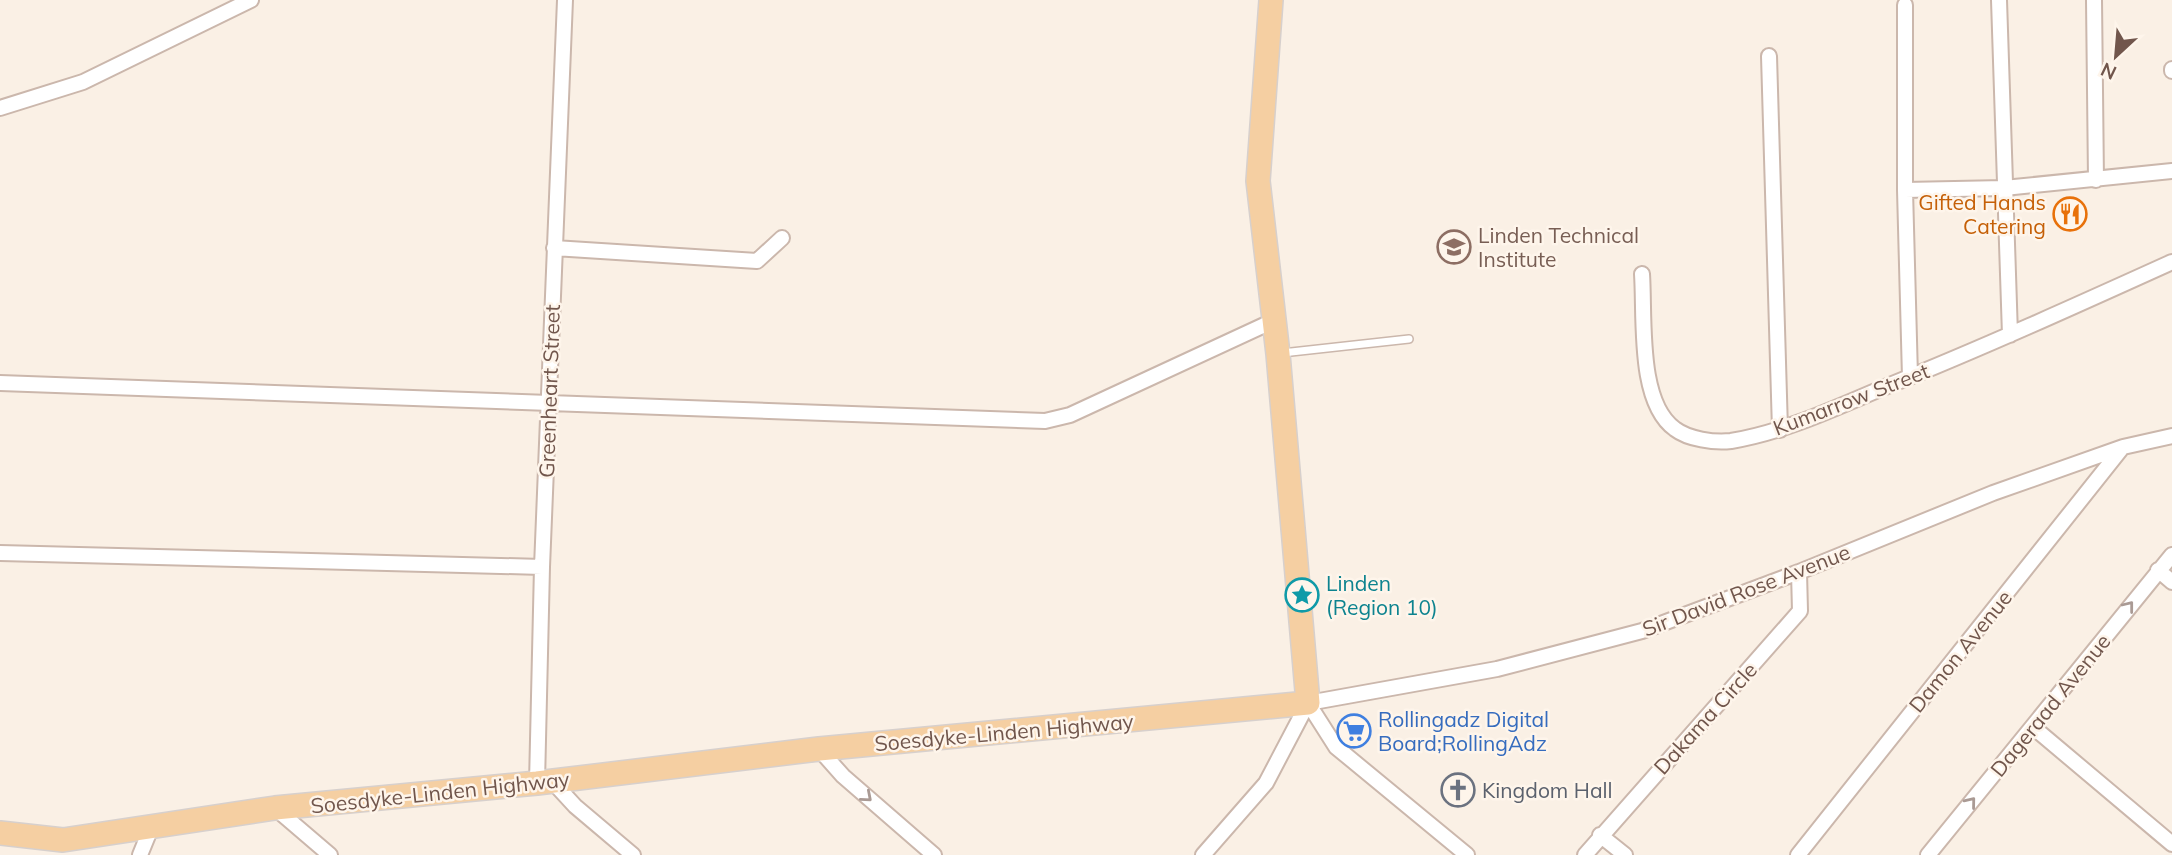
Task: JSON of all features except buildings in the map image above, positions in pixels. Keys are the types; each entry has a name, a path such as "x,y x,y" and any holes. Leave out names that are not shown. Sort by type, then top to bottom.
{"main road":[{"path":"1271,0 1258,181 1278,354 1308,703"},
{"name":"Soesdyke-Linden Highway","path":"0,833 63,840 275,808 544,782 818,749 1308,703"}],"street":[{"path":"0,108 83,82 251,0"},
{"name":"Greenheart Street","path":"544,782 542,567 565,0"},
{"path":"1999,0 2010,335"},
{"path":"2094,0 2096,180"},
{"path":"1905,5 1905,190 1910,377"},
{"path":"1769,56 1780,430"},
{"path":"1905,190 2004,188 2172,171"},
{"path":"554,248 757,261 782,238"},
{"name":"Kumarrow Street","path":"1643,274 1648,382 1656,410 1675,430 1700,439 1728,442 1780,430 2010,335 2172,262"},
{"path":"0,383 1045,421 1070,415 1273,321"},
{"name":"Sir David Rose Avenue","path":"1308,703 1497,669 1629,634 1799,572 1993,493 2123,447 2172,436"},
{"name":"Damon Avenue","path":"1798,855 2123,447"},
{"path":"0,553 542,567"},
{"name":"Dageraad Avenue","path":"1928,855 2172,555"},
{"path":"2158,570 2172,582"},
{"name":"Dakama Circle","path":"1585,855 1800,611 1799,572"},
{"path":"1206,854 1266,783 1308,703 1336,747 1467,855"},
{"path":"2033,727 2172,844"},
{"path":"818,749 843,776 934,855"},
{"path":"544,782 633,855"},
{"path":"275,808 330,855"},
{"path":"139,855 150,828"},
{"path":"1600,835 1625,855"}],"lane":[{"path":"1278,354 1409,339"}],"place":[{"name":"Gifted Hands Catering","path":"2070,214"},
{"name":"Linden Technical Institute","path":"1454,247"},
{"name":"Linden (Region 10)","path":"1302,595"},
{"name":"Rollingadz Digital Board;RollingAdz","path":"1354,731"},
{"name":"Kingdom Hall","path":"1458,790"}]}
